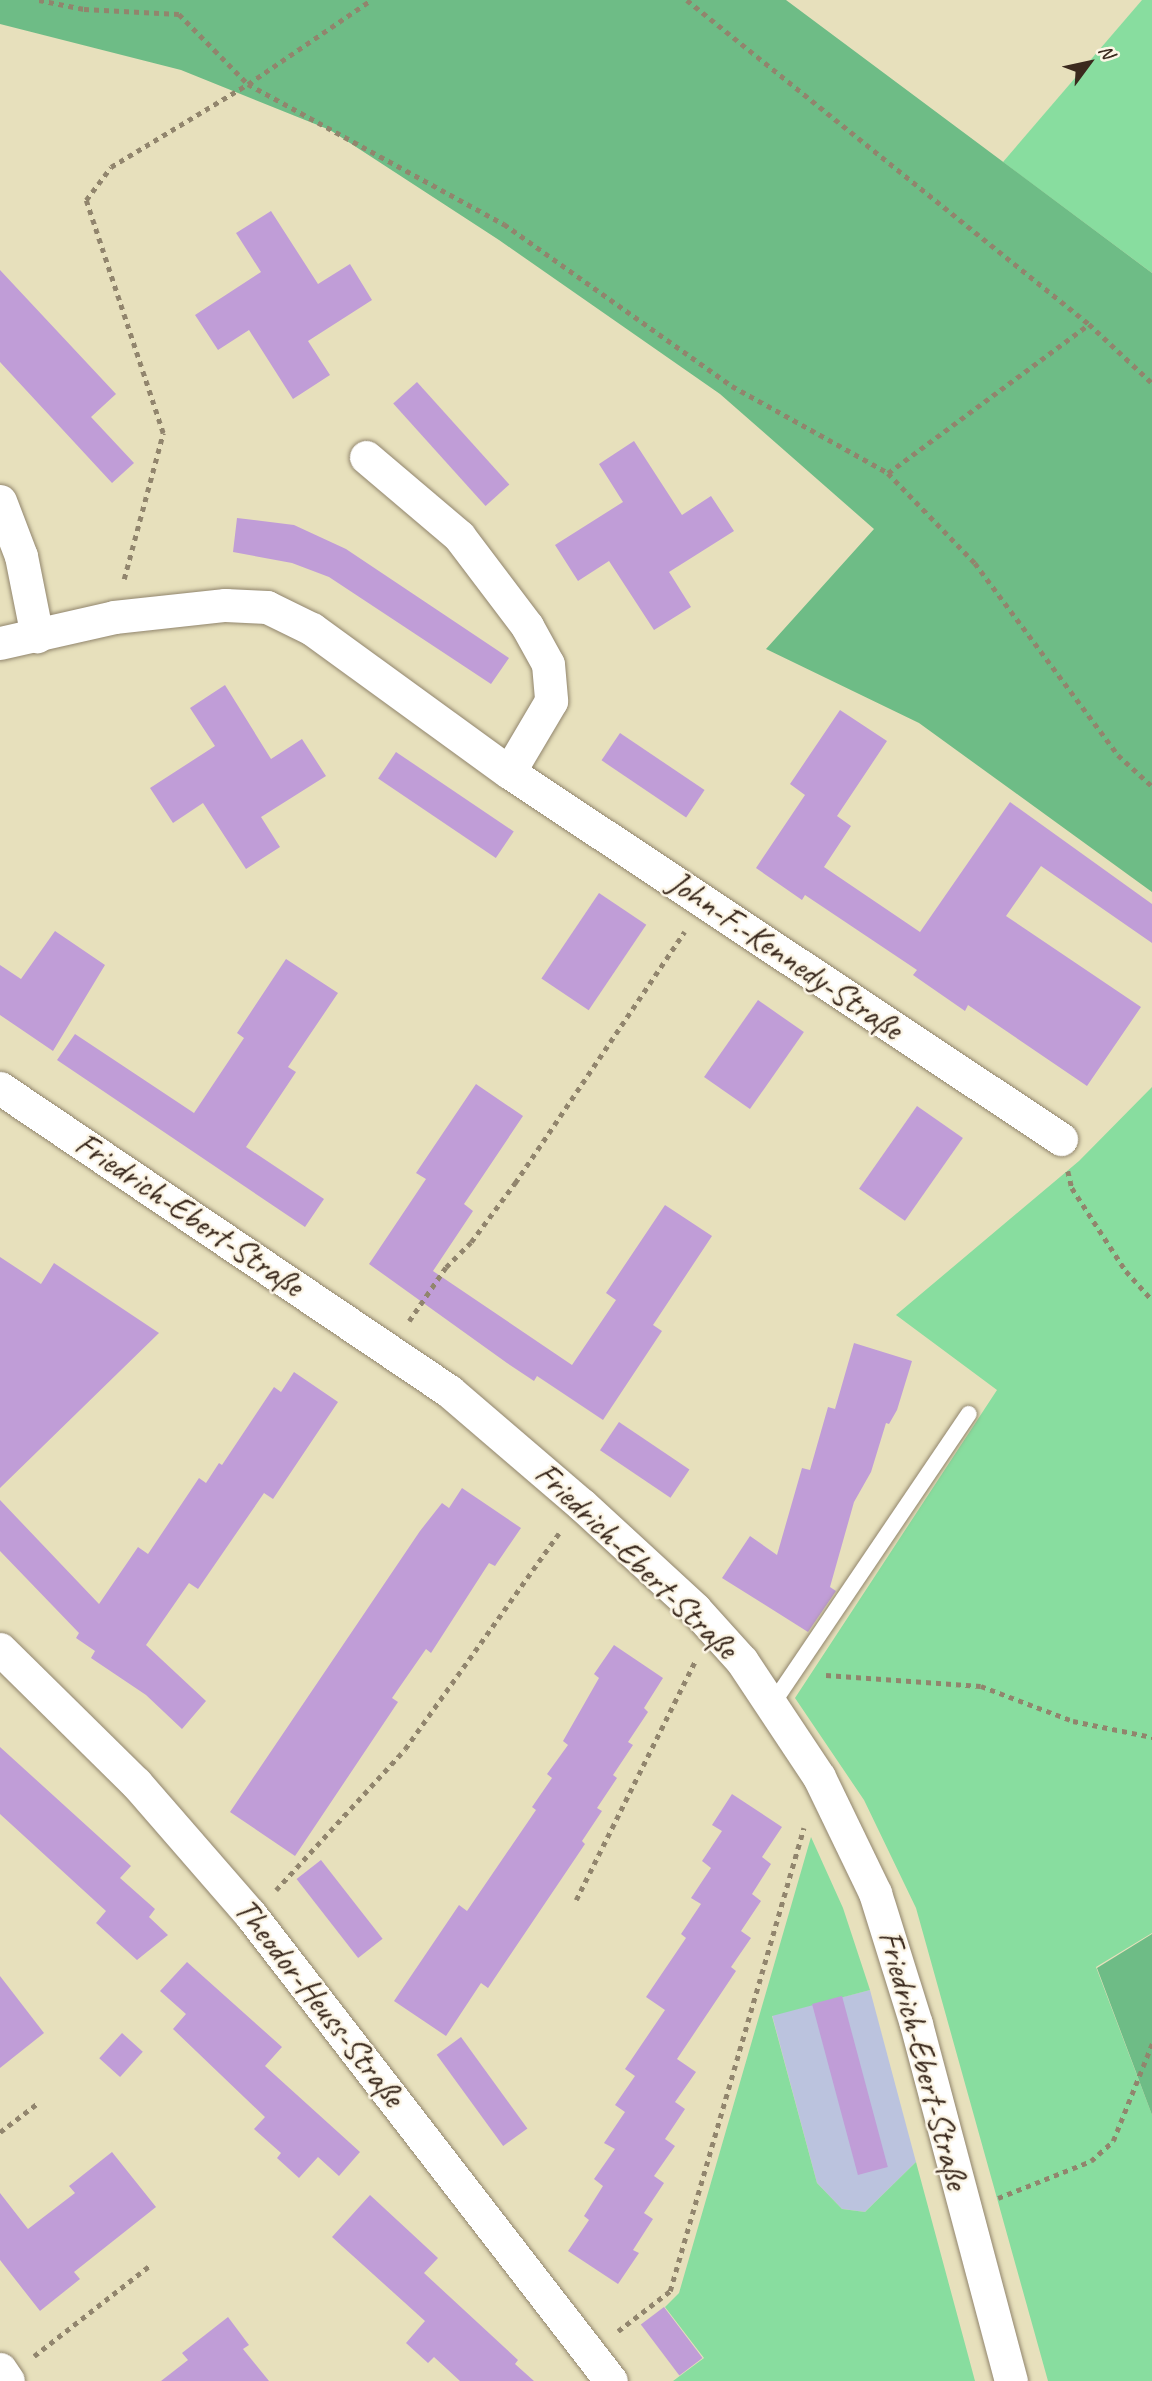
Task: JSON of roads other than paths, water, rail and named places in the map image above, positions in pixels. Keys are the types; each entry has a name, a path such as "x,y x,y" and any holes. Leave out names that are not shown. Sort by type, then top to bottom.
{"street":[{"path":"366,457 459,536 527,626 548,664 551,701 509,772"},
{"path":"0,501 21,556 37,636"},
{"name":"John-F.-Kennedy-Straße","path":"0,643 114,617 225,605 267,607 312,629 509,772 1061,1139"},
{"name":"Friedrich-Ebert-Straße","path":"0,1088 389,1349 514,1445 721,1635 773,1703 819,1777 875,1893 897,1955 1011,2381"},
{"name":"Theodor-Heuss-Straße","path":"0,1649 136,1783 250,1914 611,2381"}],"lane":[{"path":"773,1703 969,1414"}]}
